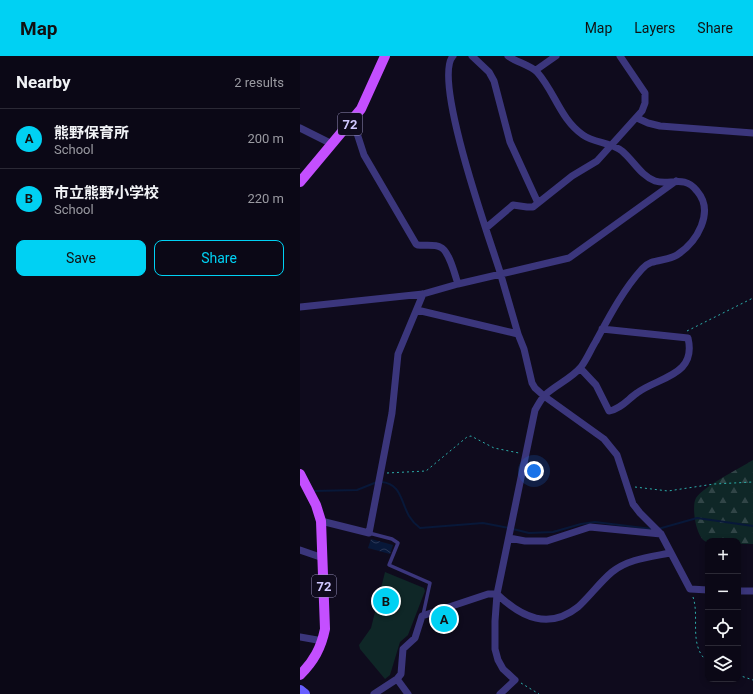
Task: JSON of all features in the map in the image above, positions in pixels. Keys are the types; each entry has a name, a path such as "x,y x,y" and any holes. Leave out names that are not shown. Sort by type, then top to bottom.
{"main road":[{"name":"72","path":"300,182 353,121 368,95 385,56"},
{"name":"72","path":"300,474 308,489 321,522 325,628 323,641 313,662 300,675"}],"street":[{"path":"452,56 448,66 455,123 518,334 524,349 532,383 544,396 604,440 617,455 633,504 661,534 690,589 705,590"},
{"path":"472,56 489,72 494,81 510,142 538,203"},
{"path":"500,694 515,680 503,669 498,660 495,649 497,594 535,410 544,396 580,368 602,329 642,269 652,262 676,256 688,247 699,232 704,221 705,208 697,190 688,183 676,181 656,182 646,176 622,151 613,145 584,136 570,125 549,86 536,70 508,56"},
{"path":"536,70 556,56"},
{"path":"486,228 513,205 527,208 533,206 572,176 597,161 637,118 645,103 645,93 620,56"},
{"path":"637,118 660,126 753,133"},
{"path":"353,121 364,155 416,244 440,246 444,249 450,259 458,284"},
{"path":"300,128 332,144"},
{"path":"300,306 423,294 458,284 569,258 676,181"},
{"path":"321,522 369,533 379,474 392,413 398,354 423,294"},
{"path":"417,310 518,334"},
{"path":"580,368 596,384 609,411 614,410 629,401 636,393 652,384 669,378 683,366 689,351 688,338 602,329"},
{"path":"509,538 526,541 547,541 590,527 661,534"},
{"path":"300,550 323,558"},
{"path":"374,694 397,679 401,674 403,649 415,638 422,616 488,594 497,594 506,603 529,616 547,620 557,619 579,606 619,568 636,559 670,553"},
{"path":"741,591 753,591"},
{"path":"300,637 323,641"},
{"path":"397,679 408,694"},
{"path":"300,690 305,694"}],"lane":[{"path":"369,533 392,539 398,543 389,565 430,583 422,616"}],"path":[{"path":"678,336 753,298"},
{"path":"379,474 426,471 467,437 471,436 494,448 526,453"},
{"path":"627,486 668,491 714,484 753,482"},
{"path":"690,589 694,601 696,640 705,660"},
{"path":"741,676 753,680"},
{"path":"515,680 539,694"}],"green space":[{"path":"753,460 753,544 741,544 741,538 705,538 705,540 700,536 694,515 696,498 706,488"},
{"path":"385,572 424,588 425,591 408,635 400,642 390,675 385,679 360,649 359,645 371,628"}],"water":[{"path":"371,539 393,545 390,554 368,548"}],"waterway":[{"path":"313,491 357,490 377,482"},
{"path":"381,482 388,483 397,490 409,516 420,528 483,523 509,528"},
{"path":"658,529 697,518 753,526"},
{"path":"513,529 529,533 553,532 581,524 595,522 652,529"}],"place":[{"name":"市立熊野小学校","path":"386,601"},
{"name":"熊野保育所","path":"444,619"}]}
